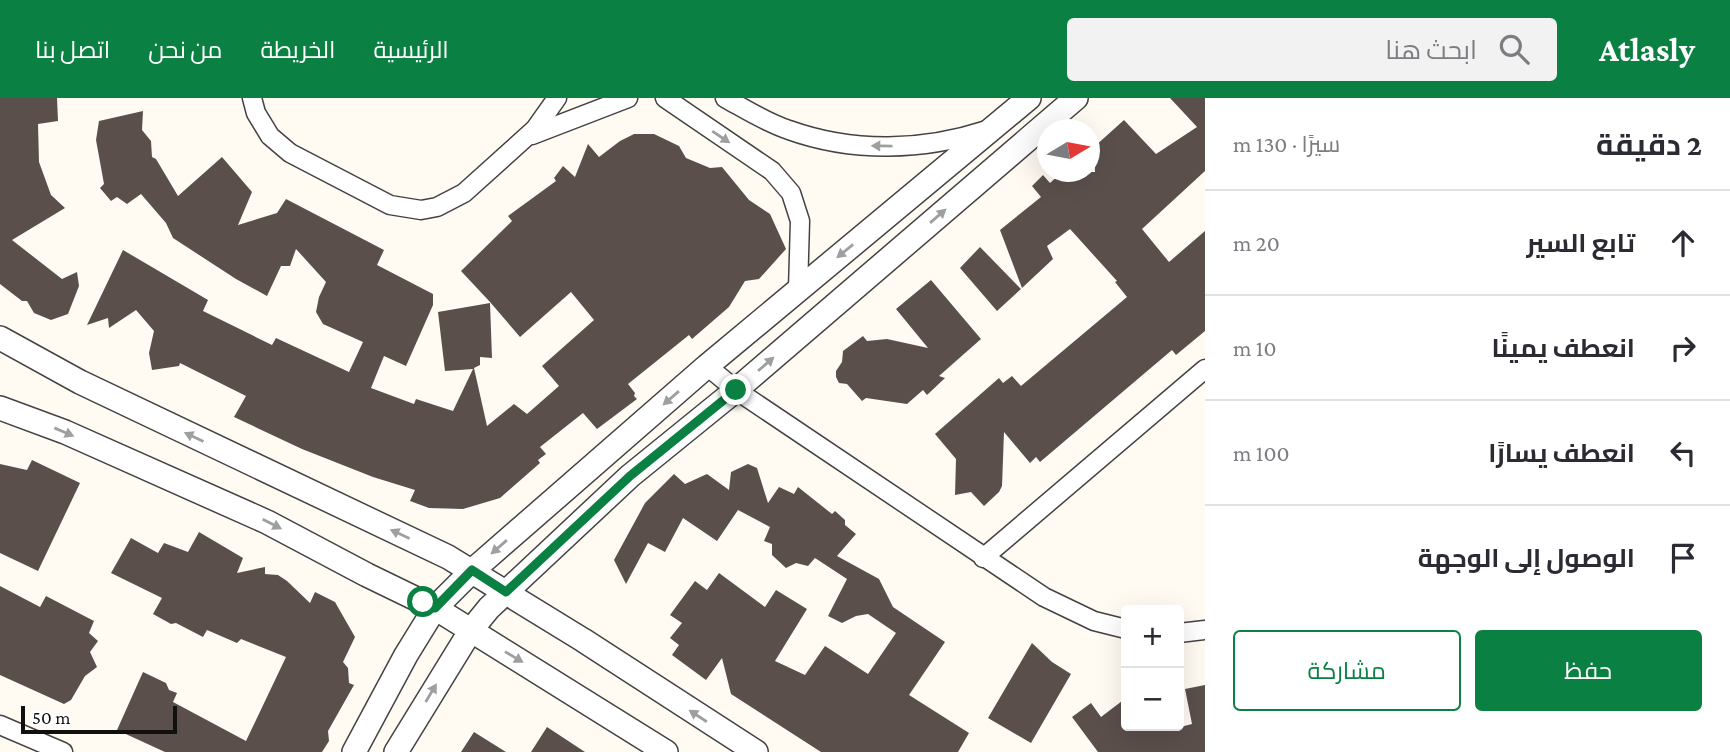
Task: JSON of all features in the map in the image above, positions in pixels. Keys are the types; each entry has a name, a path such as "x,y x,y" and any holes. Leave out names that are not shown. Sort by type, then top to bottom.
{"street":[{"path":"252,98 262,125 279,145 390,205 405,209 437,208 464,193 526,138 543,120 557,98"},
{"path":"526,138 628,98"},
{"path":"665,98 772,171 791,193 800,221 798,290"},
{"path":"726,98 787,130 860,146 929,144 964,137 997,126"},
{"path":"354,752 406,655 435,608 472,570 707,366 1030,98"},
{"path":"396,752 471,630 506,592 630,476 736,390 1076,98"},
{"path":"0,338 79,382 472,570 756,752"},
{"path":"707,366 736,390 1044,597 1094,621 1121,628"},
{"path":"983,558 1205,369"},
{"path":"0,408 65,432 267,522 435,608 666,752"},
{"path":"1184,632 1205,629"},
{"path":"0,725 37,746 63,752"}],"building":[{"path":"0,98 57,98 58,121 38,124 39,162 51,195 65,208 12,240 62,279 77,272 79,286 68,314 51,320 34,313 27,301 22,301 0,284"},
{"path":"1170,98 1205,98 1205,171 1142,229 1169,262 1205,231 1205,331 1176,355 1172,350 1040,462 1036,457 1030,463 1004,432 1002,486 999,492 984,506 971,492 955,495 956,459 935,434 999,378 1003,383 1012,376 1021,386 1127,297 1115,282 1117,281 1070,229 1047,246 1053,259 1022,288 1000,230 1041,197 1032,186 1037,181 1100,182 1100,142 1124,120 1156,154 1197,127"},
{"path":"143,111 142,130 151,141 152,157 156,159 178,196 222,157 252,192 238,225 277,213 286,199 384,250 377,265 433,294 433,305 406,366 384,356 371,388 414,404 416,399 453,411 473,369 445,371 438,312 490,303 492,358 480,357 480,365 474,368 487,426 514,404 527,414 559,386 542,366 594,320 571,292 520,337 490,302 461,271 512,221 508,216 556,181 554,178 563,166 575,177 588,144 599,157 634,134 654,134 679,146 686,158 710,168 722,167 749,200 770,214 786,249 759,279 745,281 729,307 692,339 689,335 628,384 637,399 597,429 583,413 540,447 546,454 538,460 540,463 500,498 463,509 429,508 410,501 415,490 373,477 302,449 234,417 246,396 180,363 179,366 152,370 149,353 154,331 136,310 109,328 108,318 87,325 123,250 208,300 203,311 272,345 276,338 349,372 363,342 323,324 316,312 326,282 296,249 290,266 281,266 267,296 173,238 166,223 141,194 127,204 117,197 111,201 100,188 104,184 96,140 99,121"},
{"path":"980,247 1021,289 997,311 960,268"},
{"path":"931,280 981,339 939,376 945,378 927,395 923,390 907,404 866,398 862,401 847,384 839,383 836,377 843,351 863,336 867,341 887,339 928,348 896,309"},
{"path":"32,460 80,483 38,571 0,553 0,464 27,470"},
{"path":"748,464 757,468 768,503 779,487 794,494 798,487 832,514 835,511 845,520 845,525 856,534 837,556 879,579 893,607 945,642 909,695 969,733 958,752 821,752 731,694 722,658 706,680 672,655 679,645 670,638 682,623 670,615 695,581 707,590 719,573 765,607 776,590 807,609 775,661 805,675 825,646 868,674 896,633 868,614 842,623 828,616 847,579 815,558 808,566 796,563 786,568 772,555 772,544 764,541 770,527 738,510 717,541 683,518 665,552 648,543 626,584 614,560 645,503 674,474 685,484 707,474 729,490 731,472"},
{"path":"199,532 243,558 237,573 265,567 265,574 278,575 310,603 315,592 335,602 355,637 343,662 348,668 349,683 354,685 328,731 329,741 322,752 165,752 117,730 143,672 166,683 169,690 177,693 173,702 246,741 286,657 241,639 237,643 207,630 203,637 176,623 171,624 153,614 162,598 111,573 131,538 158,553 164,543 188,552"},
{"path":"0,586 40,607 46,596 94,621 89,633 98,641 90,652 97,667 85,676 71,700 64,704 0,675"},
{"path":"1032,643 1052,662 1071,674 1031,743 988,718"},
{"path":"1205,685 1205,752 1098,752 1072,717 1091,703 1101,717 1121,702 1121,731 1184,731 1184,726 1192,724 1185,689"},
{"path":"547,727 585,752 531,752"},
{"path":"474,732 506,752 461,752"}],"route":[{"path":"423,602 435,608 472,570 506,592 630,476 736,390"}]}
